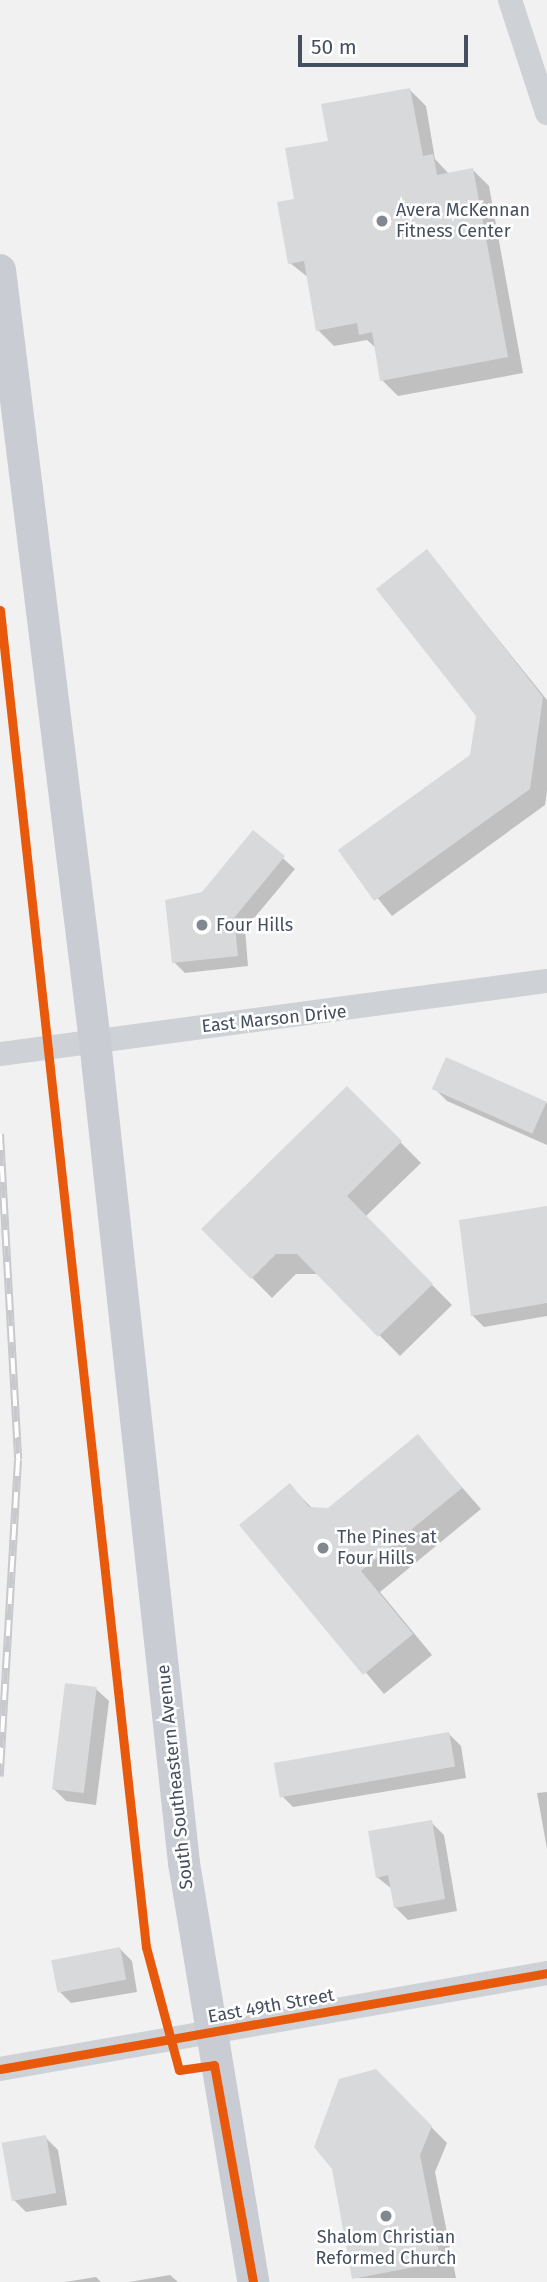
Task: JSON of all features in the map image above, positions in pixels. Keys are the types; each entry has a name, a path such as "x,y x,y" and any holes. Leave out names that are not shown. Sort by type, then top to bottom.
{"main road":[{"name":"South Southeastern Avenue","path":"0,270 95,1041 184,1863 209,2033 253,2282"}],"street":[{"path":"510,0 547,113"},
{"name":"East Marson Drive","path":"0,1054 547,981"},
{"name":"East 49th Street","path":"0,2069 547,1973"}],"building":[{"name":"Avera McKennan Fitness Center","path":"410,88 423,156 433,154 437,175 473,168 508,357 380,381 372,332 359,335 357,323 316,331 304,261 288,264 277,202 294,199 285,148 328,141 321,104"},
{"path":"427,549 543,697 530,789 374,901 338,850 470,755 476,716 376,589"},
{"path":"253,830 285,856 234,918 238,956 172,963 165,900 202,892"},
{"path":"446,1057 546,1102 532,1134 432,1089"},
{"path":"347,1086 402,1141 347,1196 433,1284 378,1337 297,1254 276,1254 251,1279 201,1229"},
{"path":"547,1206 547,1303 471,1316 459,1220"},
{"name":"The Pines at Four Hills","path":"418,1434 462,1488 361,1571 413,1634 363,1675 239,1525 290,1483 309,1507 328,1508"},
{"path":"65,1683 97,1687 84,1793 52,1789"},
{"path":"449,1732 455,1766 280,1797 274,1763"},
{"path":"432,1820 445,1899 394,1908 388,1875 376,1878 368,1831"},
{"path":"120,1947 126,1979 58,1993 51,1960"},
{"name":"Shalom Christian Reformed Church","path":"376,2069 432,2126 420,2155 441,2262 352,2279 332,2169 314,2147 339,2079"},
{"path":"46,2135 56,2193 12,2201 2,2143"}],"railway":[{"path":"0,1134 18,1460 0,1776"}],"cycle path":[{"path":"0,610 146,1947 179,2070 214,2065 253,2282"},
{"path":"0,2069 547,1973"}],"place":[{"name":"Avera McKennan Fitness Center","path":"382,221"},
{"name":"Four Hills","path":"202,925"},
{"name":"The Pines at Four Hills","path":"323,1548"},
{"name":"Shalom Christian Reformed Church","path":"386,2216"}]}
